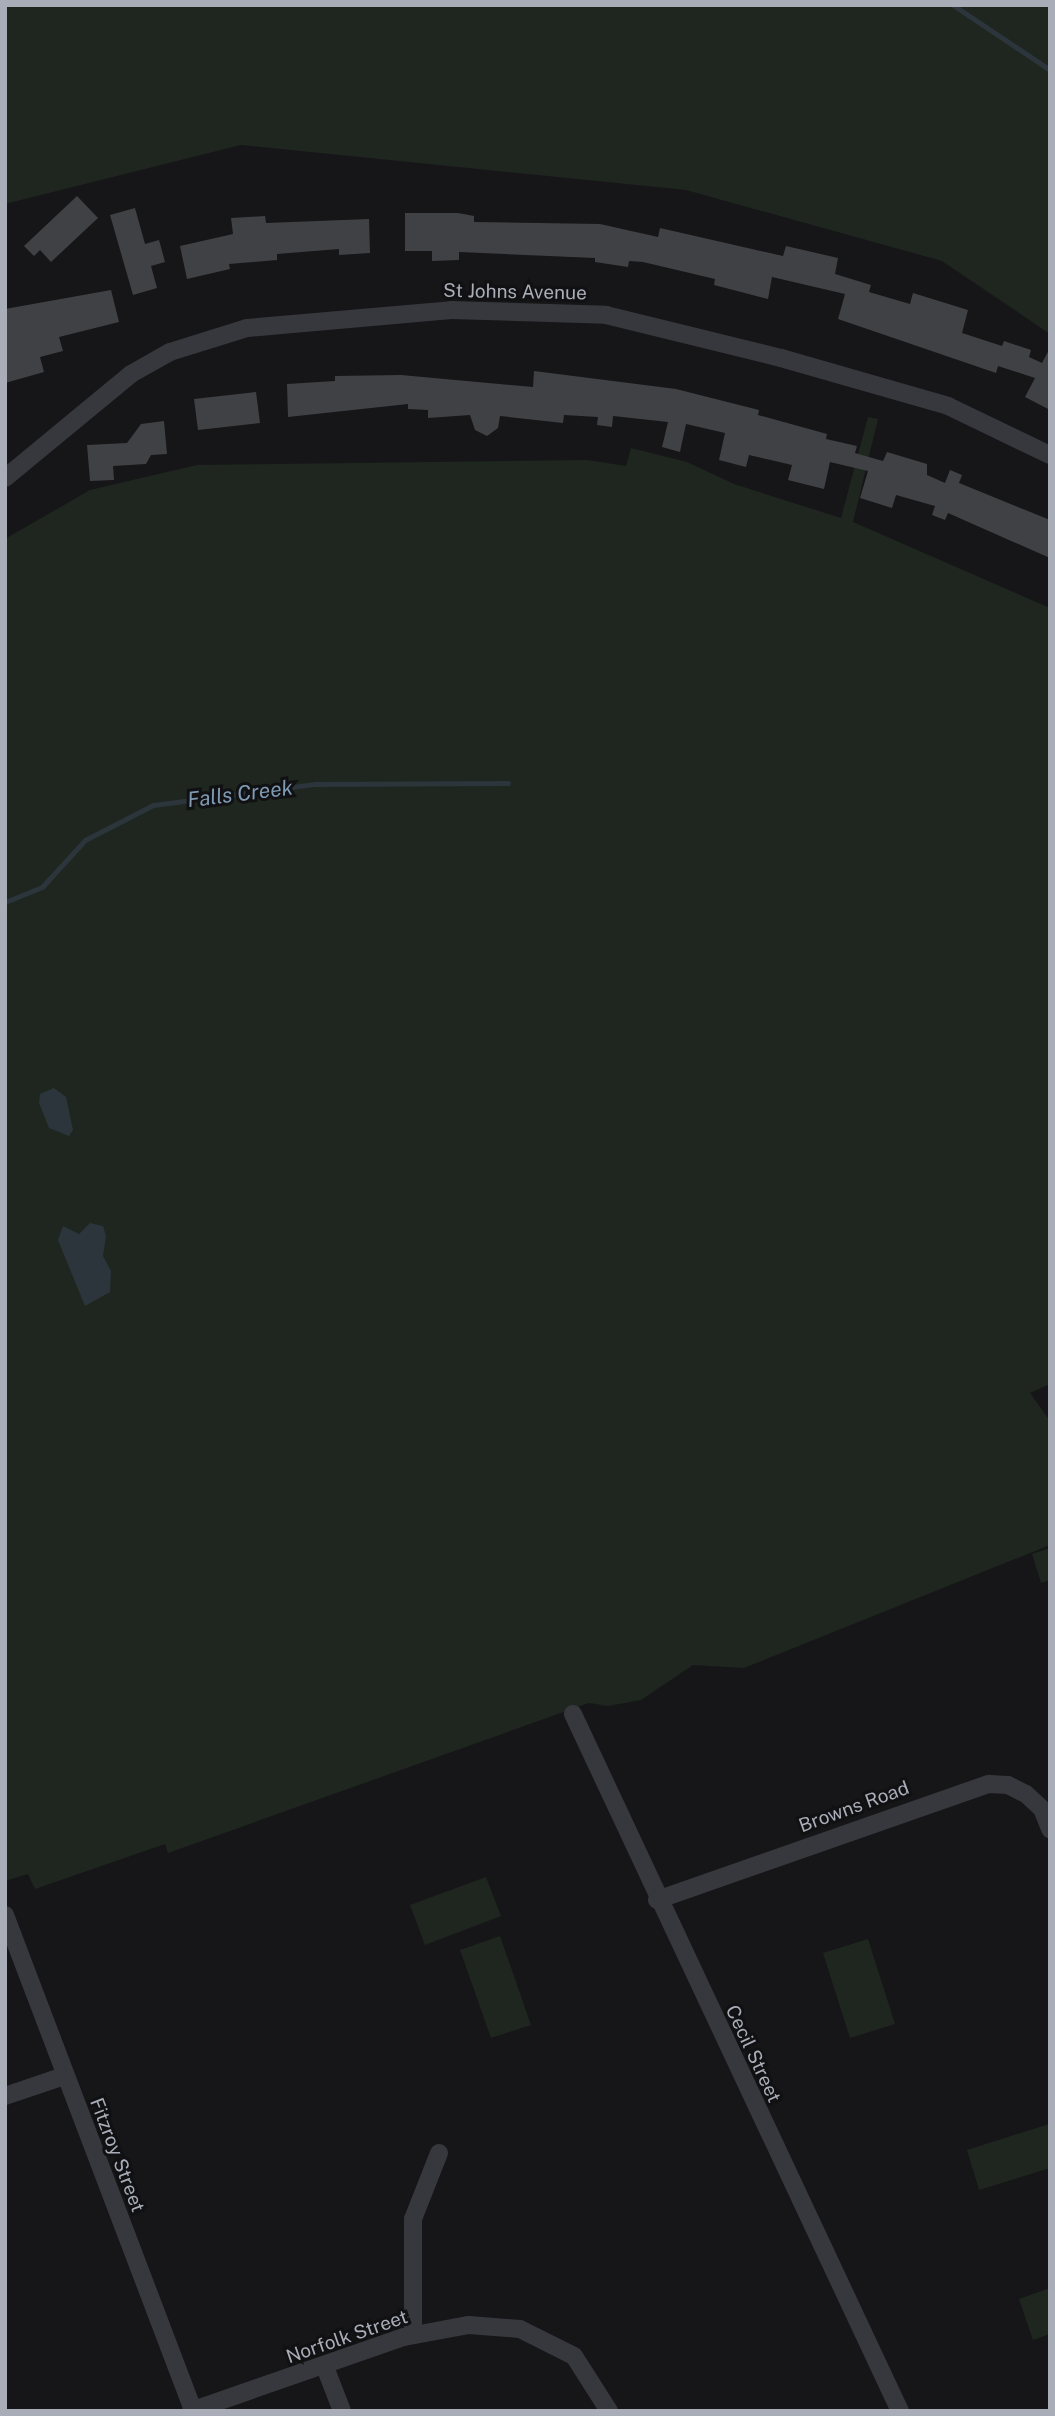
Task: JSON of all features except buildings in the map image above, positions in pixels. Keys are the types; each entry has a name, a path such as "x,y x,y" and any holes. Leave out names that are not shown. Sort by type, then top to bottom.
{"street":[{"name":"St Johns Avenue","path":"5,478 131,374 170,352 247,328 451,310 606,315 781,358 948,406 1050,455"},
{"name":"Cecil Street","path":"573,1714 657,1900 900,2411"},
{"name":"Browns Road","path":"657,1900 989,1784 1009,1785 1026,1794 1042,1809 1050,1829"},
{"name":"Fitzroy Street","path":"5,1915 192,2411"},
{"path":"5,2096 64,2076"},
{"path":"413,2335 413,2219 439,2153"},
{"name":"Norfolk Street","path":"192,2411 413,2335 469,2325 520,2329 573,2356 609,2411"},
{"path":"325,2367 342,2411"}],"shaded area":[{"path":"5,5 1050,5 1050,334 942,261 686,190 241,145 5,204"},
{"path":"868,417 878,419 853,522 1050,608 1050,1384 1030,1393 1050,1421 1050,1545 744,1668 693,1665 641,1700 608,1706 589,1703 168,1853 165,1844 35,1889 28,1874 5,1881 5,539 90,490 197,465 587,460 626,466 631,448 687,462 734,484 841,518"},
{"path":"54,1088 66,1097 73,1130 69,1136 49,1128 39,1103 40,1094"},
{"path":"90,1223 103,1226 106,1236 103,1256 111,1271 110,1292 85,1306 58,1240 63,1226 79,1234"},
{"path":"1050,1548 1050,1580 1041,1583 1032,1554"},
{"path":"486,1877 501,1916 425,1945 410,1905"},
{"path":"500,1936 531,2025 491,2038 460,1950"},
{"path":"868,1939 895,2024 850,2038 823,1953"},
{"path":"1049,2124 1050,2168 979,2190 967,2150"},
{"path":"1050,2288 1050,2334 1033,2340 1019,2299"}],"waterway":[{"path":"953,5 1050,70"},
{"name":"Falls Creek","path":"5,902 42,887 85,840 153,805 314,784 508,783"}]}
